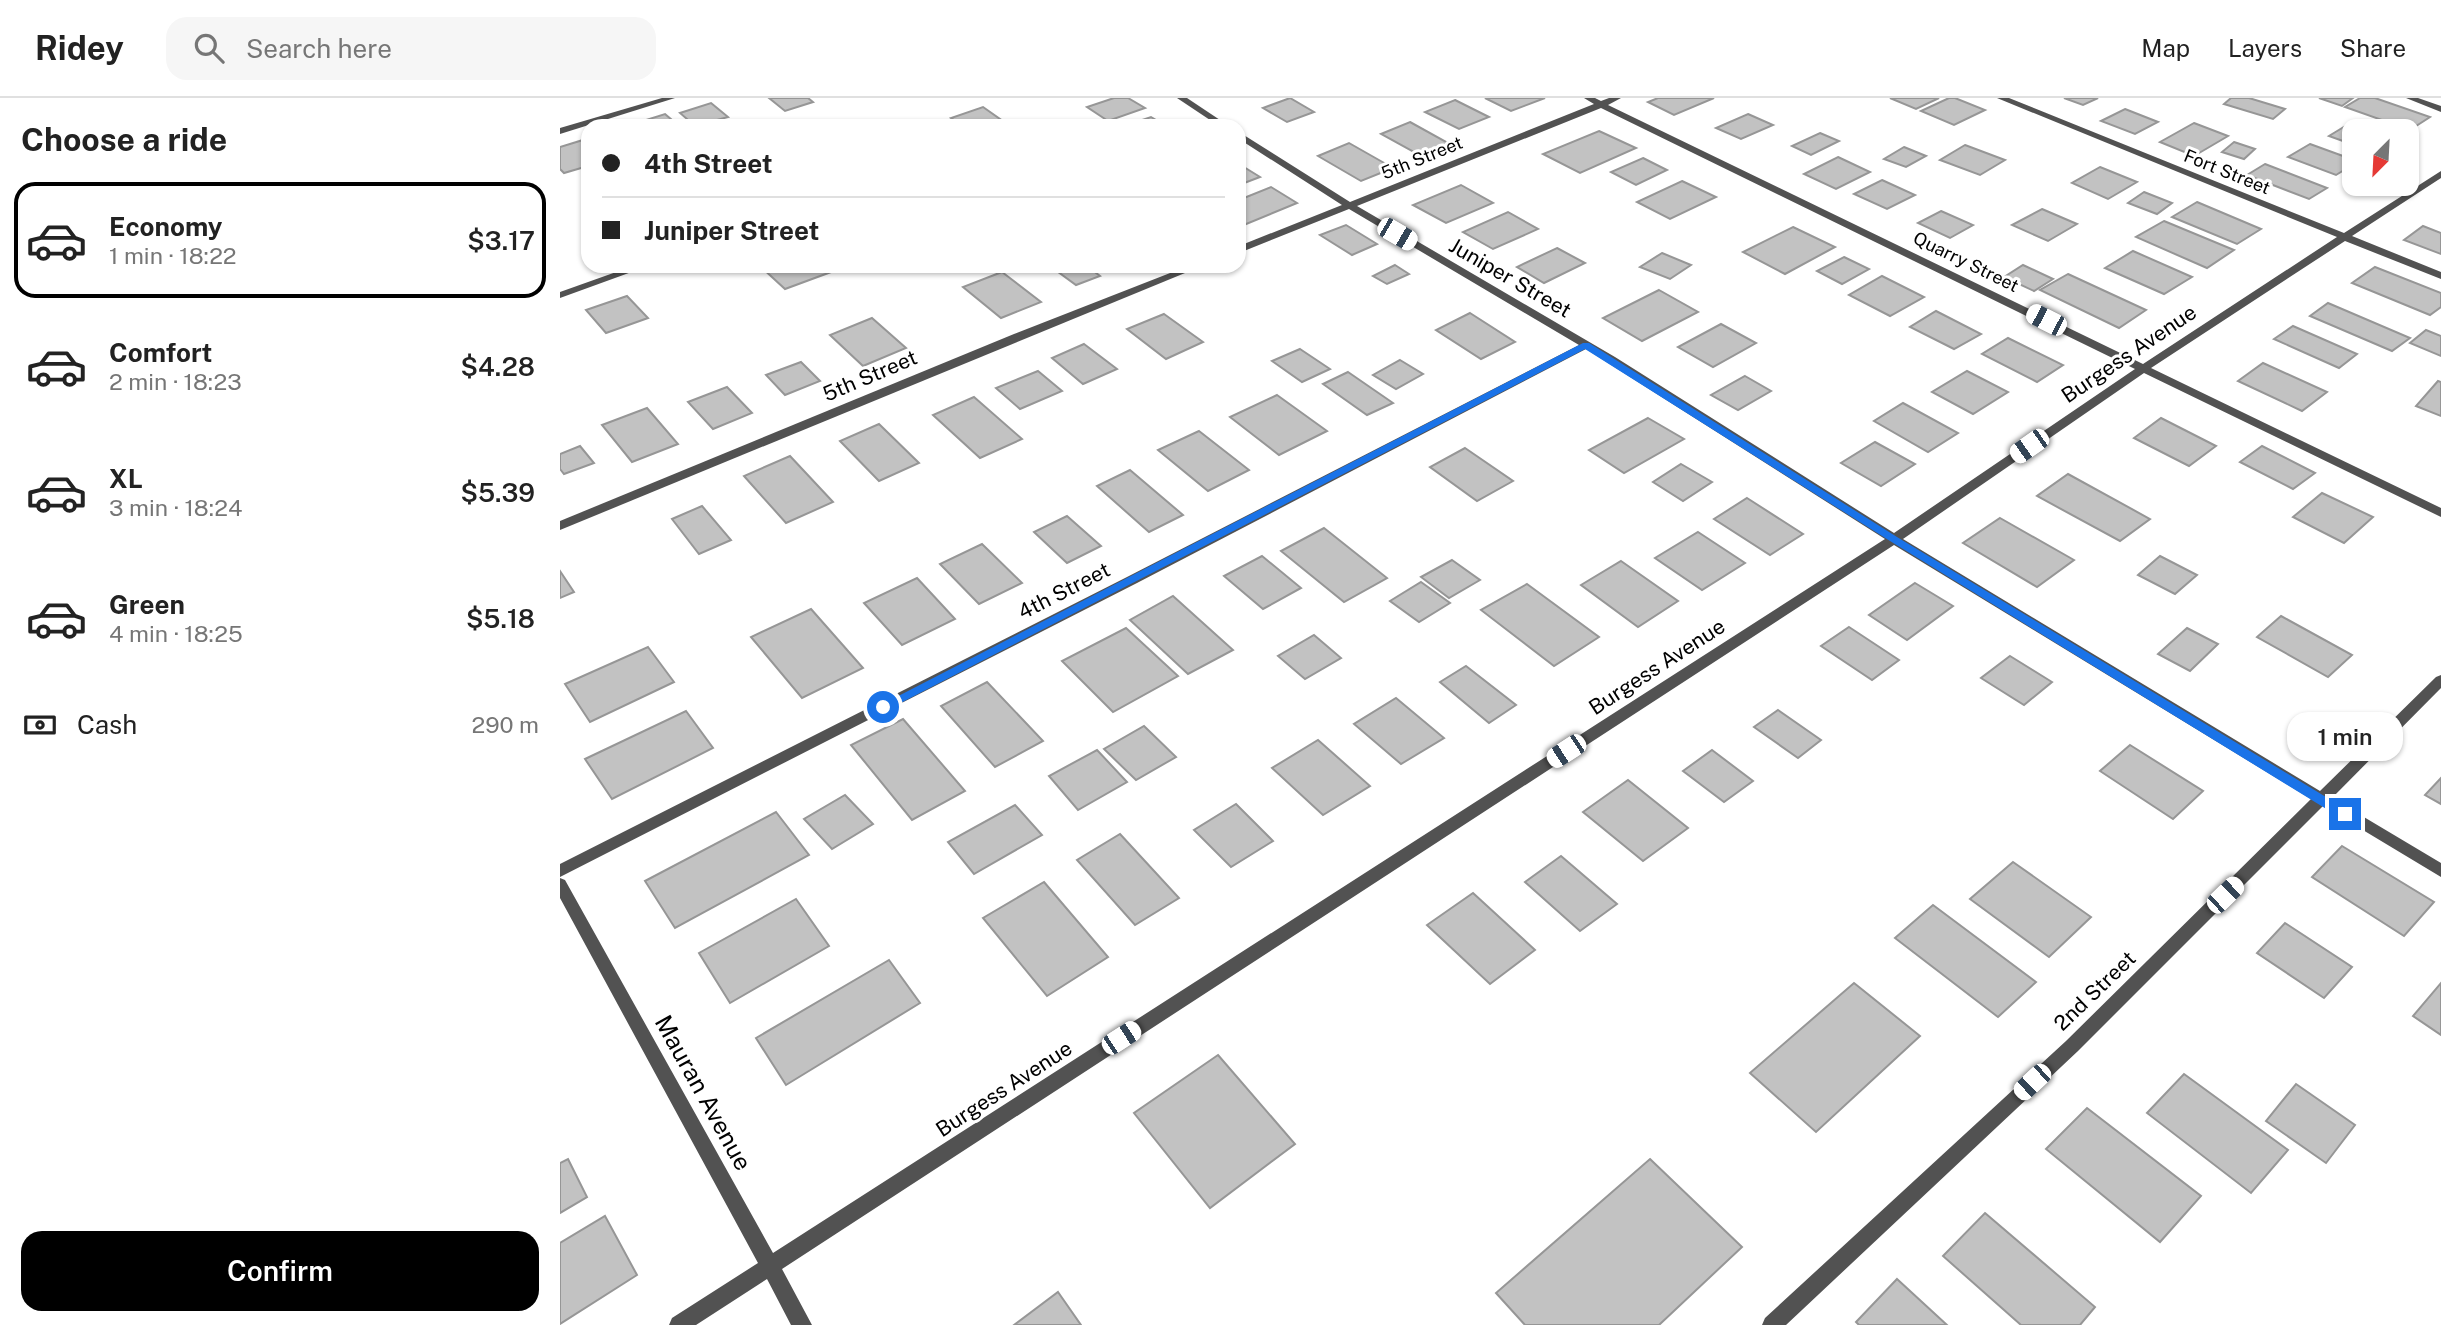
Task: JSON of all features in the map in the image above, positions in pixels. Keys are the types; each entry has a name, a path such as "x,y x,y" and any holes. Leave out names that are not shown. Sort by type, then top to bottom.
{"street":[{"path":"600,119 671,98"},
{"path":"1181,98 1214,119"},
{"name":"Quarry Street","path":"1588,98 2441,513"},
{"name":"5th Street","path":"1246,247 1617,98"},
{"name":"Fort Street","path":"2001,98 2441,276"},
{"path":"2410,98 2441,109"},
{"path":"560,131 581,125"},
{"name":"Juniper Street","path":"1246,139 1350,206 1586,345 1894,539 2441,871"},
{"name":"Burgess Avenue","path":"679,1325 1894,539 2142,369 2441,174"},
{"path":"560,295 623,273"},
{"name":"5th Street","path":"560,526 1018,336 1179,273"},
{"name":"4th Street","path":"560,871 1586,345"},
{"name":"2nd Street","path":"1772,1325 2072,1046 2441,680"},
{"name":"Mauran Avenue","path":"560,884 802,1325"}],"building":[{"path":"769,98 808,98 813,102 785,111"},
{"path":"1114,98 1128,98 1145,108 1114,119 1105,119 1087,107"},
{"path":"1290,98 1314,112 1287,122 1263,108"},
{"path":"1485,98 1545,98 1511,111"},
{"path":"1658,98 1714,98 1674,115 1648,102"},
{"path":"1890,98 1939,98 1916,109"},
{"path":"1949,98 1985,110 1954,125 1921,111"},
{"path":"2064,98 2098,98 2083,105"},
{"path":"2231,98 2249,98 2285,109 2273,119 2224,104"},
{"path":"2319,98 2353,98 2342,106"},
{"path":"2360,98 2375,98 2430,117 2419,124 2419,119 2379,119 2345,107"},
{"path":"1455,100 1489,117 1459,129 1425,112"},
{"path":"711,103 728,117 687,119 680,113"},
{"path":"983,107 1000,119 952,119"},
{"path":"2125,109 2158,122 2135,134 2101,121"},
{"path":"665,114 671,119 649,119"},
{"path":"1748,114 1773,125 1741,139 1716,128"},
{"path":"1410,122 1450,144 1421,156 1381,134"},
{"path":"2194,123 2228,136 2194,156 2160,142"},
{"path":"2342,128 2342,141 2329,136"},
{"path":"1599,131 1636,148 1580,173 1543,154"},
{"path":"1820,133 1839,141 1811,155 1792,146"},
{"path":"581,141 581,168 564,173 560,169 560,147"},
{"path":"2234,142 2255,149 2244,159 2222,152"},
{"path":"1349,143 1393,168 1361,181 1318,156"},
{"path":"2310,144 2342,156 2342,171 2336,175 2288,157"},
{"path":"1965,145 2005,160 1980,175 1940,160"},
{"path":"1904,147 1926,156 1906,167 1884,159"},
{"path":"1838,157 1870,172 1836,189 1804,174"},
{"path":"1643,158 1667,170 1636,185 1611,172"},
{"path":"2265,164 2327,188 2309,199 2247,175"},
{"path":"2100,167 2137,182 2108,199 2072,183"},
{"path":"1246,168 1260,177 1246,182"},
{"path":"1882,180 1915,195 1887,209 1854,194"},
{"path":"1682,181 1716,197 1670,219 1637,202"},
{"path":"1461,185 1493,203 1446,223 1413,205"},
{"path":"1271,187 1297,203 1246,224 1246,197"},
{"path":"2144,192 2172,203 2157,214 2128,203"},
{"path":"2197,202 2261,229 2237,244 2172,217"},
{"path":"2042,209 2077,224 2048,241 2012,225"},
{"path":"1941,211 1973,225 1950,238 1918,223"},
{"path":"1508,212 1538,229 1493,249 1463,232"},
{"path":"2164,221 2234,250 2207,268 2136,237"},
{"path":"1346,225 1377,244 1352,255 1320,235"},
{"path":"2423,226 2441,233 2441,254 2404,240"},
{"path":"1793,227 1835,247 1785,274 1743,252"},
{"path":"1557,248 1585,263 1544,283 1517,267"},
{"path":"2133,251 2192,277 2164,294 2105,268"},
{"path":"1662,253 1691,265 1670,279 1640,267"},
{"path":"1844,257 1869,269 1842,284 1817,271"},
{"path":"1395,265 1409,274 1387,284 1373,276"},
{"path":"2023,265 2053,279 2034,291 2004,277"},
{"path":"2375,267 2441,293 2441,307 2430,315 2352,283"},
{"path":"768,273 828,273 785,289"},
{"path":"1003,273 1041,302 1001,318 963,287"},
{"path":"1060,273 1096,273 1100,276 1076,285"},
{"path":"2068,274 2146,310 2119,328 2040,290"},
{"path":"1882,276 1924,297 1890,316 1849,295"},
{"path":"1659,290 1698,312 1642,341 1603,318"},
{"path":"627,296 648,318 606,333 586,310"},
{"path":"2328,303 2410,338 2392,351 2310,316"},
{"path":"1936,311 1981,334 1954,349 1910,327"},
{"path":"1470,313 1515,342 1481,359 1436,330"},
{"path":"1164,314 1203,342 1166,359 1127,329"},
{"path":"872,318 906,348 863,366 830,335"},
{"path":"1721,324 1756,343 1713,367 1678,347"},
{"path":"2293,326 2357,354 2339,368 2274,339"},
{"path":"2426,330 2441,336 2441,356 2410,343"},
{"path":"2008,338 2063,365 2037,382 1982,354"},
{"path":"1084,344 1117,369 1083,384 1052,358"},
{"path":"1300,349 1330,369 1302,382 1272,361"},
{"path":"1400,360 1423,374 1396,389 1373,375"},
{"path":"801,362 820,381 785,395 766,375"},
{"path":"2263,363 2327,392 2302,411 2238,381"},
{"path":"1038,371 1062,391 1020,409 996,388"},
{"path":"1967,371 2008,392 1973,414 1932,392"},
{"path":"1348,372 1393,403 1367,415 1323,384"},
{"path":"1745,376 1771,391 1738,410 1711,395"},
{"path":"2438,381 2441,382 2441,416 2416,406"},
{"path":"727,387 752,413 713,429 688,402"},
{"path":"1277,395 1327,431 1279,455 1230,417"},
{"path":"974,397 1022,439 980,458 933,415"},
{"path":"1903,403 1958,433 1928,452 1874,421"},
{"path":"647,408 678,444 632,462 602,425"},
{"path":"1648,418 1684,439 1624,473 1589,450"},
{"path":"2161,418 2216,446 2189,466 2134,438"},
{"path":"879,424 919,463 879,481 840,441"},
{"path":"1199,431 1249,470 1208,491 1158,450"},
{"path":"1875,442 1915,464 1881,486 1841,463"},
{"path":"580,446 594,463 564,474 560,469 560,454"},
{"path":"2262,446 2315,473 2293,489 2240,462"},
{"path":"1465,448 1513,481 1477,501 1430,467"},
{"path":"790,456 833,502 786,523 744,476"},
{"path":"1681,464 1712,482 1683,501 1653,482"},
{"path":"1130,470 1183,515 1149,532 1097,486"},
{"path":"2068,474 2150,519 2120,541 2037,496"},
{"path":"2322,493 2373,517 2344,543 2293,517"},
{"path":"1747,498 1803,534 1770,555 1714,519"},
{"path":"702,506 731,540 699,554 672,519"},
{"path":"1067,516 1101,546 1067,563 1034,532"},
{"path":"2000,518 2074,560 2037,587 1963,543"},
{"path":"1324,528 1387,578 1344,602 1281,551"},
{"path":"1698,532 1745,563 1702,590 1655,558"},
{"path":"982,544 1022,583 979,604 940,564"},
{"path":"1262,556 1301,588 1263,609 1224,576"},
{"path":"2160,556 2197,575 2175,594 2138,575"},
{"path":"1452,560 1480,580 1449,598 1421,577"},
{"path":"1621,561 1678,601 1638,627 1581,585"},
{"path":"560,571 574,592 560,598"},
{"path":"917,578 955,619 902,645 864,603"},
{"path":"1421,582 1450,603 1419,622 1390,601"},
{"path":"1915,583 1953,606 1907,640 1869,615"},
{"path":"1527,584 1599,637 1554,666 1481,610"},
{"path":"1173,596 1233,650 1188,674 1130,620"},
{"path":"811,609 863,668 802,698 751,637"},
{"path":"2281,616 2352,655 2328,677 2257,637"},
{"path":"1849,627 1899,660 1872,680 1821,646"},
{"path":"1126,628 1178,676 1113,712 1062,661"},
{"path":"2187,628 2218,644 2190,671 2158,654"},
{"path":"1314,635 1341,658 1305,679 1278,656"},
{"path":"648,647 674,682 590,722 565,684"},
{"path":"2010,656 2052,682 2024,705 1981,678"},
{"path":"1466,666 1516,705 1489,723 1440,682"},
{"path":"987,682 1043,741 995,767 941,706"},
{"path":"1396,698 1444,738 1401,764 1354,724"},
{"path":"1778,710 1821,740 1798,758 1754,727"},
{"path":"686,711 713,748 612,799 585,759"},
{"path":"903,719 965,791 912,820 851,745"},
{"path":"1144,726 1176,757 1136,780 1104,749"},
{"path":"1318,740 1370,786 1323,815 1272,768"},
{"path":"2130,745 2203,791 2173,819 2100,771"},
{"path":"1097,750 1127,782 1078,810 1049,776"},
{"path":"1712,750 1753,781 1724,802 1683,771"},
{"path":"2441,778 2441,804 2425,795"},
{"path":"1628,780 1688,828 1643,861 1583,812"},
{"path":"845,795 873,824 832,849 804,819"},
{"path":"1236,804 1273,841 1231,867 1194,830"},
{"path":"1015,805 1042,835 974,874 948,842"},
{"path":"776,812 809,855 675,928 645,881"},
{"path":"1120,834 1179,898 1135,925 1077,860"},
{"path":"2342,846 2434,902 2404,936 2312,877"},
{"path":"1561,856 1617,904 1580,931 1525,882"},
{"path":"2013,862 2091,917 2049,957 1970,899"},
{"path":"1044,882 1108,957 1047,996 983,918"},
{"path":"1473,893 1535,950 1490,984 1427,925"},
{"path":"796,899 829,946 730,1003 699,953"},
{"path":"1933,905 2036,982 1998,1017 1895,938"},
{"path":"2285,923 2352,967 2324,998 2257,953"},
{"path":"889,960 920,1003 786,1085 756,1038"},
{"path":"1854,983 1920,1036 1816,1132 1750,1073"},
{"path":"2441,983 2441,1035 2413,1016"},
{"path":"1218,1055 1295,1144 1210,1208 1134,1113"},
{"path":"2184,1074 2288,1150 2251,1193 2147,1113"},
{"path":"2296,1084 2355,1125 2326,1163 2266,1121"},
{"path":"2087,1108 2201,1196 2160,1242 2046,1149"},
{"path":"568,1159 587,1197 560,1213 560,1163"},
{"path":"1650,1159 1742,1247 1659,1325 1525,1325 1496,1293"},
{"path":"1985,1213 2095,1307 2080,1325 2021,1325 1943,1256"},
{"path":"605,1216 637,1275 560,1324 560,1243"},
{"path":"1897,1279 1947,1325 1859,1325 1856,1322"},
{"path":"1058,1292 1081,1325 1014,1325"}],"route":[{"path":"883,707 1586,345 1894,539 2345,814"}]}
